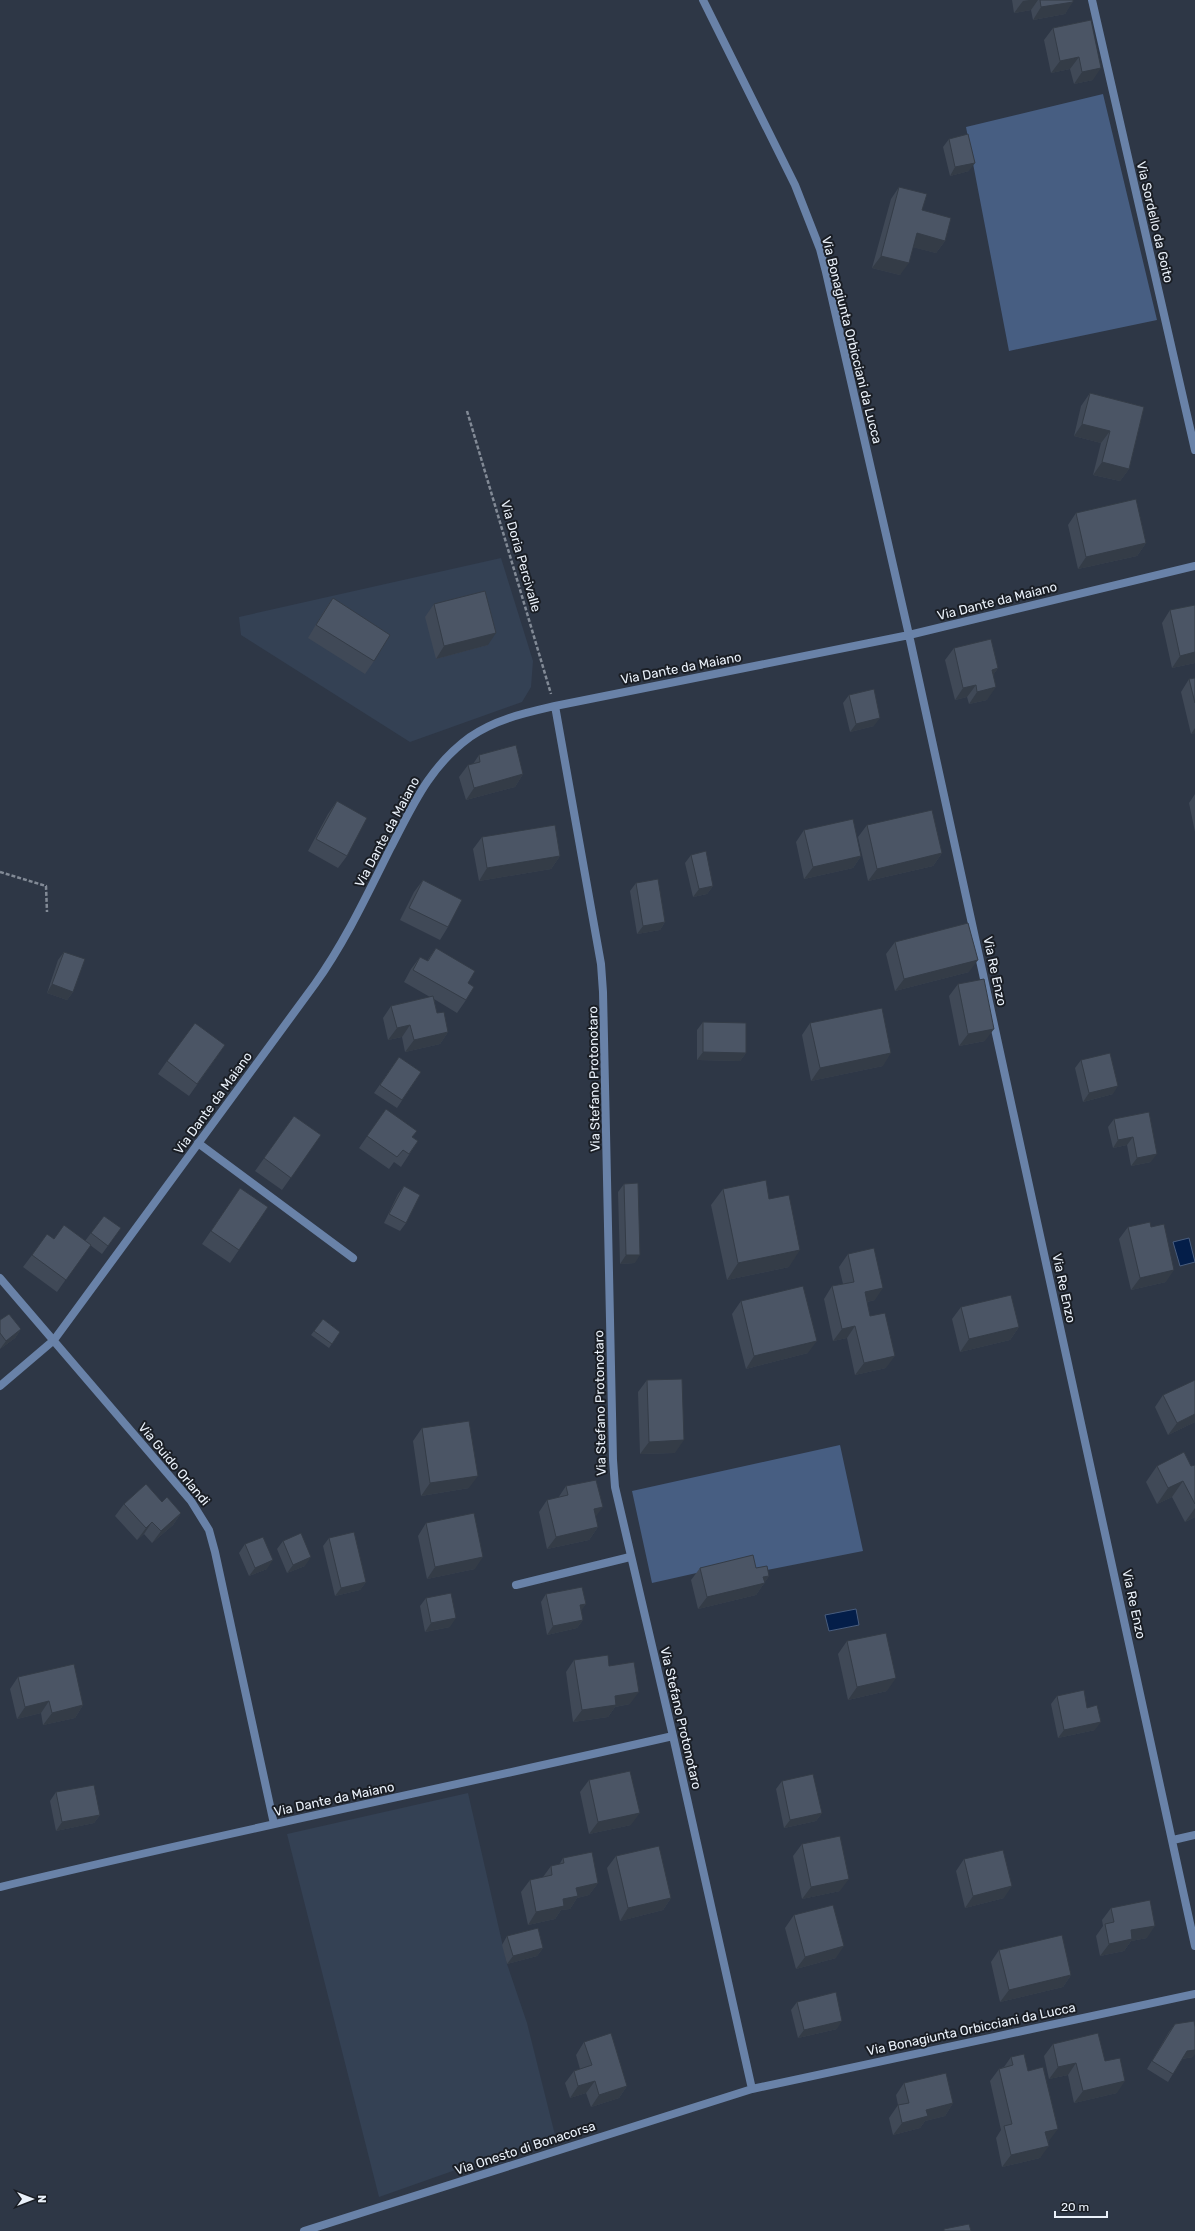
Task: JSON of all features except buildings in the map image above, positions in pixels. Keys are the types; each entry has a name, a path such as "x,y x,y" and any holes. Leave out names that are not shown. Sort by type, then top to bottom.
{"street":[{"name":"Via Bonagiunta Orbicciani da Lucca","path":"703,0 795,185 820,249 909,634"},
{"name":"Via Sordello da Goito","path":"1092,0 1195,450"},
{"name":"Via Dante da Maiano","path":"0,1386 54,1340 332,961 422,786 440,763 471,736 501,721 555,706 909,634 1195,566"},
{"name":"Via Re Enzo","path":"909,634 1195,1946"},
{"name":"Via Stefano Protonotaro","path":"555,706 599,957 603,992 613,1460 617,1498 673,1736 752,2089"},
{"path":"198,1143 353,1258"},
{"name":"Via Guido Orlandi","path":"0,1278 192,1501 209,1530 274,1824"},
{"path":"516,1585 630,1557"},
{"name":"Via Dante da Maiano","path":"0,1887 274,1824 482,1780 673,1736"},
{"path":"1173,1840 1195,1835"},
{"name":"Via Bonagiunta Orbicciani da Lucca","path":"752,2089 1195,1994"},
{"name":"Via Onesto di Bonacorsa","path":"304,2231 752,2089"}],"path":[{"name":"Via Doria Percivalle","path":"467,411 555,706"},
{"path":"0,872 46,886 47,912"}],"shaded area":[{"path":"1103,94 1157,320 1009,351 966,127"},
{"path":"501,558 533,661 531,687 522,702 410,742 241,635 239,617"},
{"path":"1189,1238 1195,1262 1180,1266 1173,1242"},
{"path":"840,1445 863,1551 752,1573 750,1561 652,1583 632,1491"},
{"path":"856,1609 859,1625 829,1631 825,1615"},
{"path":"468,1793 507,1964 527,2023 555,2135 379,2197 287,1834"}]}
